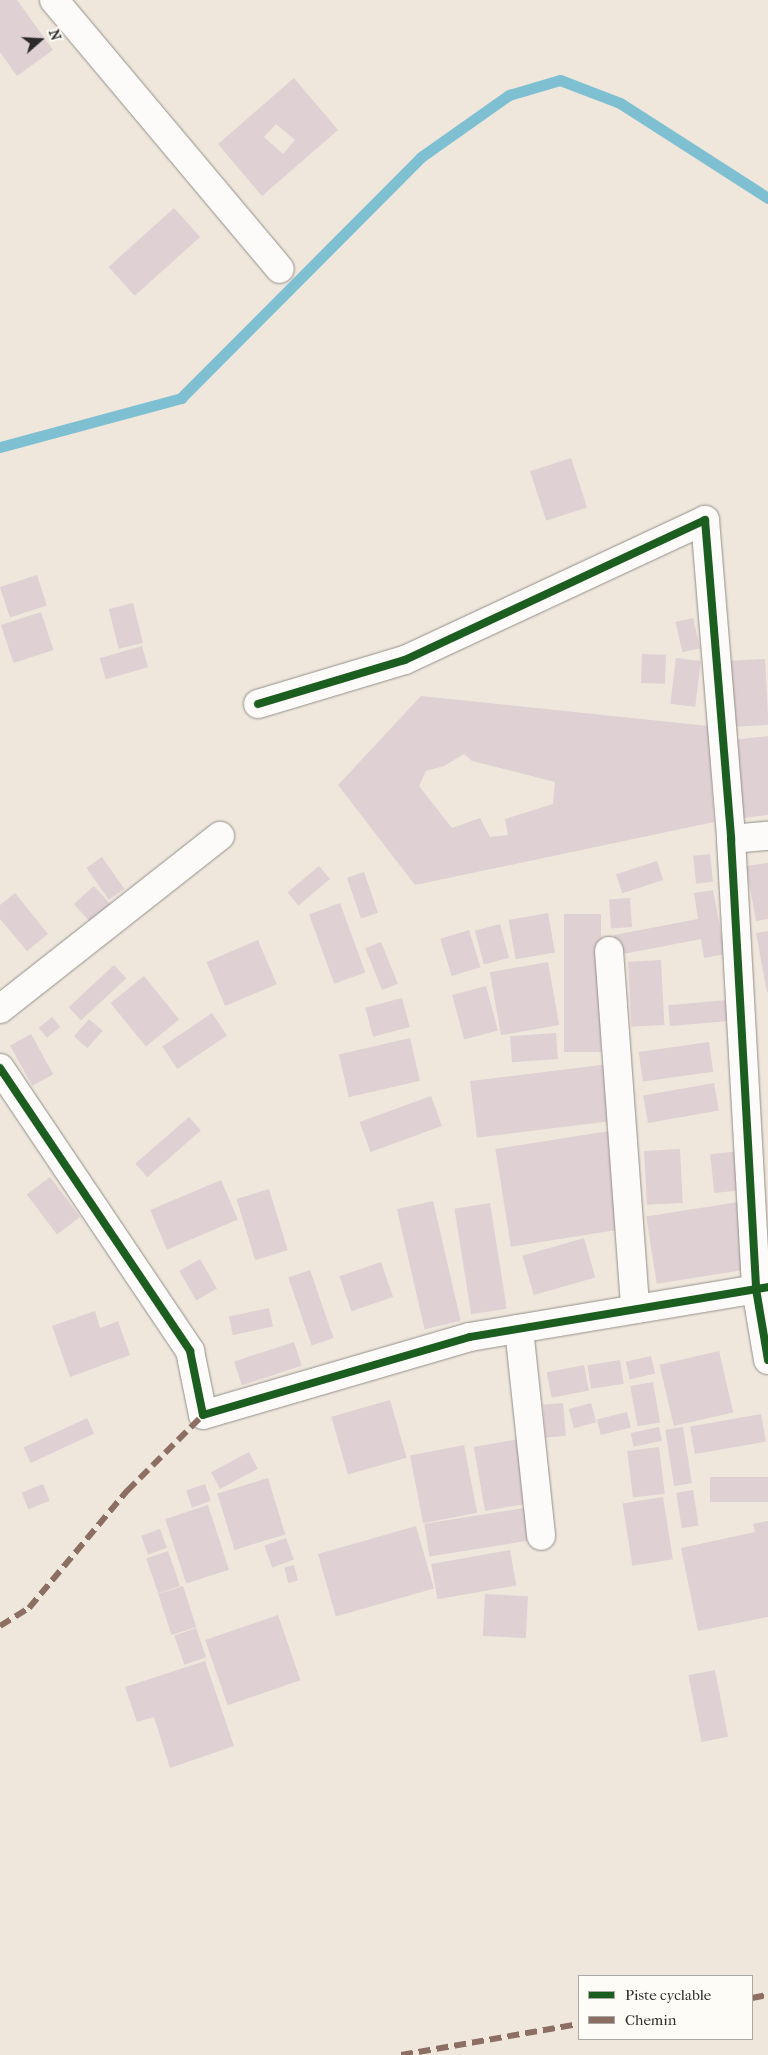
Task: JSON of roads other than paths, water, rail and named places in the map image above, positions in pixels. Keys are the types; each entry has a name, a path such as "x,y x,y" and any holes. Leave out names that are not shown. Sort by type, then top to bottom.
{"street":[{"path":"54,0 280,270"},
{"path":"258,704 406,660 705,520 731,839 768,1360"},
{"path":"0,1009 220,836"},
{"path":"731,839 768,836"},
{"path":"609,951 635,1309"},
{"path":"0,1068 190,1350 203,1415 470,1337 762,1288"},
{"path":"519,1328 541,1536"}],"waterway":[{"path":"0,447 181,398 421,157 509,95 560,80 620,103 768,198"}]}
